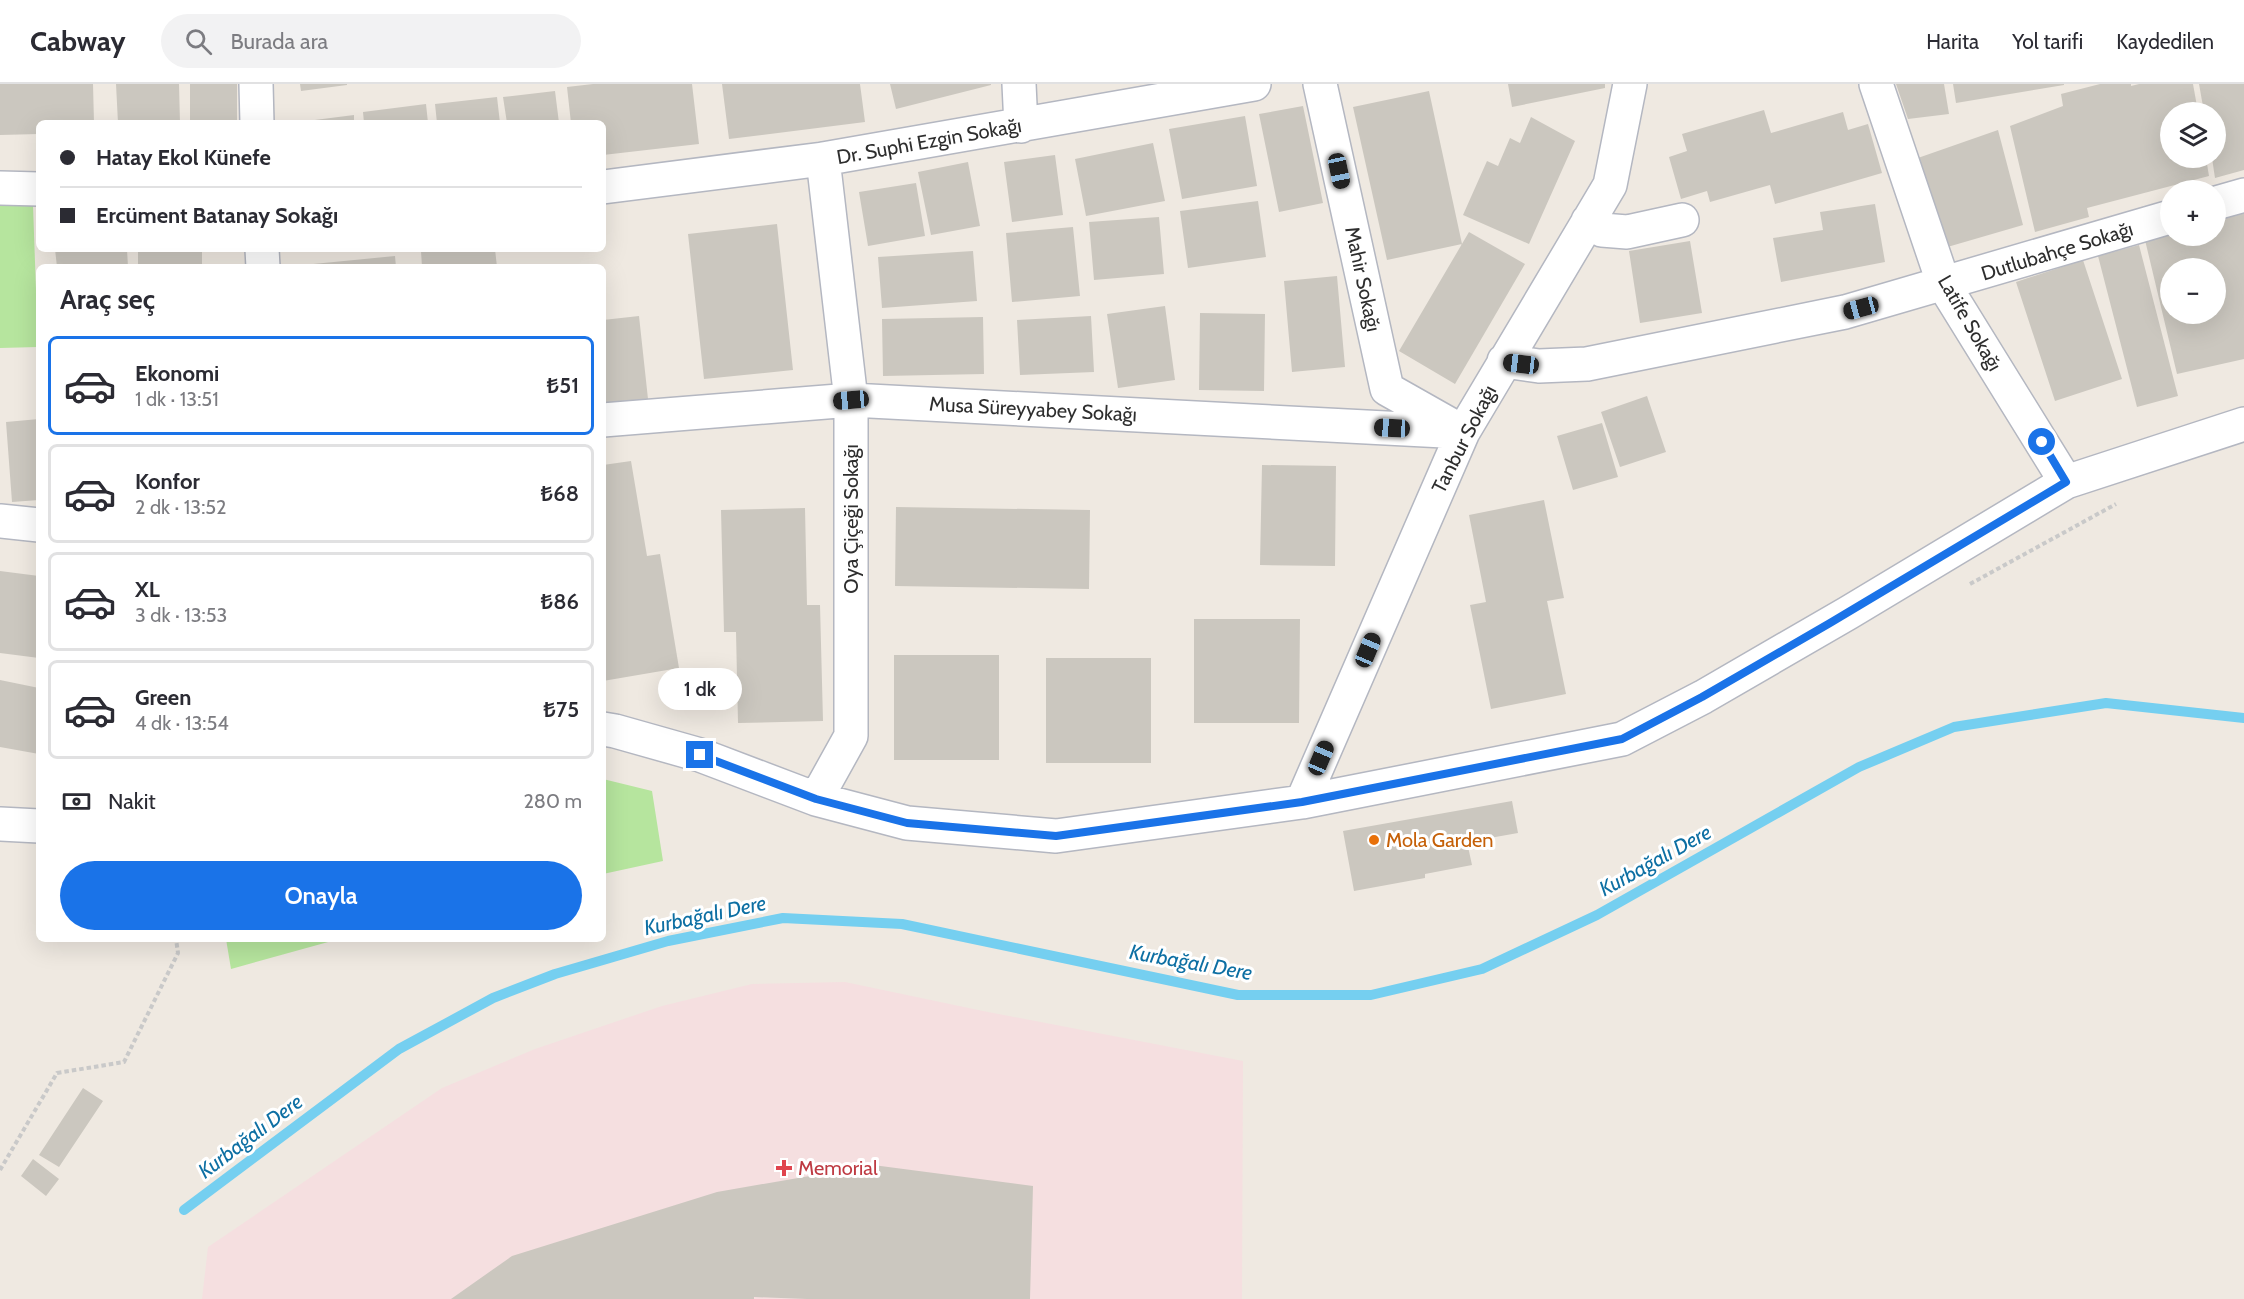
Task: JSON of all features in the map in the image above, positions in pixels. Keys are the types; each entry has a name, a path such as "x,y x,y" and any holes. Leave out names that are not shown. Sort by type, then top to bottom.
{"street":[{"path":"256,84 257,120"},
{"path":"1019,84 1021,126"},
{"name":"Dr. Suphi Ezgin Sokağı","path":"606,187 824,159 1254,84"},
{"name":"Mahir Sokağı","path":"1320,84 1387,389 1463,432"},
{"name":"Tanbur Sokağı","path":"1302,802 1463,432 1610,185 1630,84"},
{"name":"Latife Sokağı","path":"1876,84 1944,285 2066,482"},
{"name":"Oya Çiçeği Sokağı","path":"816,799 851,736 851,400 824,159"},
{"path":"0,188 36,189"},
{"path":"2226,200 2244,195"},
{"path":"1588,221 1602,230 1627,232 1682,220"},
{"name":"Dutlubahçe Sokağı","path":"1504,361 1539,366 1587,364 1845,312 1944,285 2160,220"},
{"name":"Musa Süreyyabey Sokağı","path":"606,420 851,400 1463,432"},
{"path":"606,729 700,755 816,799 907,823 1056,836 1302,802 1622,739 1702,697 1839,619 2066,482 2244,424"},
{"path":"0,521 36,525"},
{"path":"0,824 36,826"}],"path":[{"path":"1962,588 2119,503"},
{"path":"0,1170 57,1072 124,1062 178,953 176,942"}],"shaded area":[{"name":"Memorial","path":"845,982 1243,1061 1242,1299 202,1299 208,1247 442,1088 535,1049 662,1006 752,984"}],"green space":[{"path":"0,205 33,205 36,347 0,348"},
{"path":"606,780 652,791 663,861 606,873"},
{"path":"226,942 328,942 231,969"}],"building":[{"path":"0,84 93,84 94,120 36,120 36,134 0,135"},
{"path":"116,84 179,84 180,120 118,120"},
{"path":"190,84 237,84 237,120 190,120"},
{"path":"300,84 347,84 347,85 301,91"},
{"path":"593,84 692,84 699,144 606,155 606,120 571,120 567,87"},
{"path":"722,84 860,84 865,122 729,139"},
{"path":"890,84 991,84 991,85 896,109"},
{"path":"1508,84 1605,84 1605,88 1512,107"},
{"path":"1896,84 1944,84 1949,114 1908,119"},
{"path":"1953,84 2064,84 2064,85 1956,103"},
{"path":"2100,84 2131,84 2131,86 2193,84 2196,102 2160,102 2160,168 2208,168 2209,176 2194,180 2160,180 2160,189 2087,208 2089,217 2035,232 2010,126 2063,106 2061,94"},
{"path":"2199,84 2244,84 2244,170 2215,178 2214,168 2226,168 2226,102 2202,102"},
{"path":"555,91 559,120 507,120 503,97"},
{"path":"1429,91 1462,244 1387,260 1353,107"},
{"path":"497,97 500,120 437,120 435,104"},
{"path":"426,104 428,120 364,120 363,112"},
{"path":"1303,106 1323,203 1279,212 1259,114"},
{"path":"1764,110 1771,133 1843,112 1848,130 1868,124 1882,173 1775,204 1770,185 1710,202 1707,191 1681,199 1669,157 1687,151 1682,134"},
{"path":"354,115 354,120 315,120"},
{"path":"1245,116 1257,186 1182,199 1169,129"},
{"path":"1531,117 1575,141 1529,244 1463,215 1487,161 1498,166 1510,138 1520,143"},
{"path":"1998,130 2023,225 1944,248 1915,159"},
{"path":"1153,143 1165,201 1086,216 1075,159"},
{"path":"1055,155 1063,215 1012,222 1004,162"},
{"path":"968,162 980,226 931,235 918,172"},
{"path":"916,183 925,236 868,246 859,192"},
{"path":"1258,201 1266,257 1188,268 1180,211"},
{"path":"1875,204 1885,262 1781,282 1773,238 1823,230 1820,212"},
{"path":"2244,211 2244,359 2177,374 2165,324 2226,324 2226,258 2160,258 2160,303 2145,240 2160,236 2160,246 2226,246 2226,216"},
{"path":"1159,217 1164,274 1094,280 1089,222"},
{"path":"777,224 793,370 704,379 688,234"},
{"path":"1073,227 1080,296 1012,302 1006,233"},
{"path":"1469,232 1525,264 1455,384 1399,351"},
{"path":"1690,241 1702,313 1640,323 1629,251"},
{"path":"2139,245 2178,396 2137,407 2098,256"},
{"path":"973,251 977,301 882,308 878,257"},
{"path":"55,252 127,252 128,264 57,264"},
{"path":"138,252 202,252 202,264 138,264"},
{"path":"421,252 495,252 497,264 422,264"},
{"path":"395,256 396,264 313,264"},
{"path":"2083,260 2122,379 2055,401 2016,282"},
{"path":"1337,276 1345,367 1292,372 1284,281"},
{"path":"1165,306 1175,380 1118,388 1107,314"},
{"path":"1200,313 1265,314 1264,391 1199,390"},
{"path":"639,316 648,399 606,404 606,320"},
{"path":"1091,316 1094,372 1020,375 1017,320"},
{"path":"983,317 984,374 883,376 882,319"},
{"path":"1647,396 1666,452 1620,467 1601,412"},
{"path":"36,419 36,500 12,502 6,422"},
{"path":"1602,423 1618,477 1573,490 1557,436"},
{"path":"631,461 647,556 660,554 679,668 606,680 606,465"},
{"path":"1262,465 1336,466 1335,566 1260,565"},
{"path":"1544,500 1564,598 1547,601 1566,694 1491,709 1470,605 1486,602 1469,515"},
{"path":"896,507 1090,510 1089,589 895,586"},
{"path":"805,508 807,605 820,605 823,721 738,723 736,632 724,632 721,510"},
{"path":"0,571 36,576 36,658 0,653"},
{"path":"1194,619 1300,619 1299,723 1194,723"},
{"path":"894,655 999,655 999,760 894,760"},
{"path":"1046,658 1151,658 1151,763 1046,763"},
{"path":"0,680 36,687 36,753 0,747"},
{"path":"1512,801 1518,833 1467,842 1472,865 1425,874 1425,878 1354,891 1343,831"},
{"path":"83,1088 103,1101 59,1167 39,1155"},
{"path":"33,1159 59,1179 46,1196 21,1176"},
{"path":"873,1165 1033,1186 1030,1299 754,1297 754,1299 451,1299 512,1256 717,1192"}],"waterway":[{"name":"Kurbağalı Dere","path":"184,1210 399,1049 493,998 555,974 668,941 783,918 902,924 1238,995 1371,995 1482,969 1597,915 1859,767 1954,727 2106,703 2244,718"}],"place":[{"name":"Mola Garden","path":"1374,840"},
{"name":"Memorial","path":"784,1168"}],"route":[{"path":"700,755 816,799 907,823 1056,836 1302,802 1622,739 1702,697 1830,623 2066,482 2042,442"}]}
